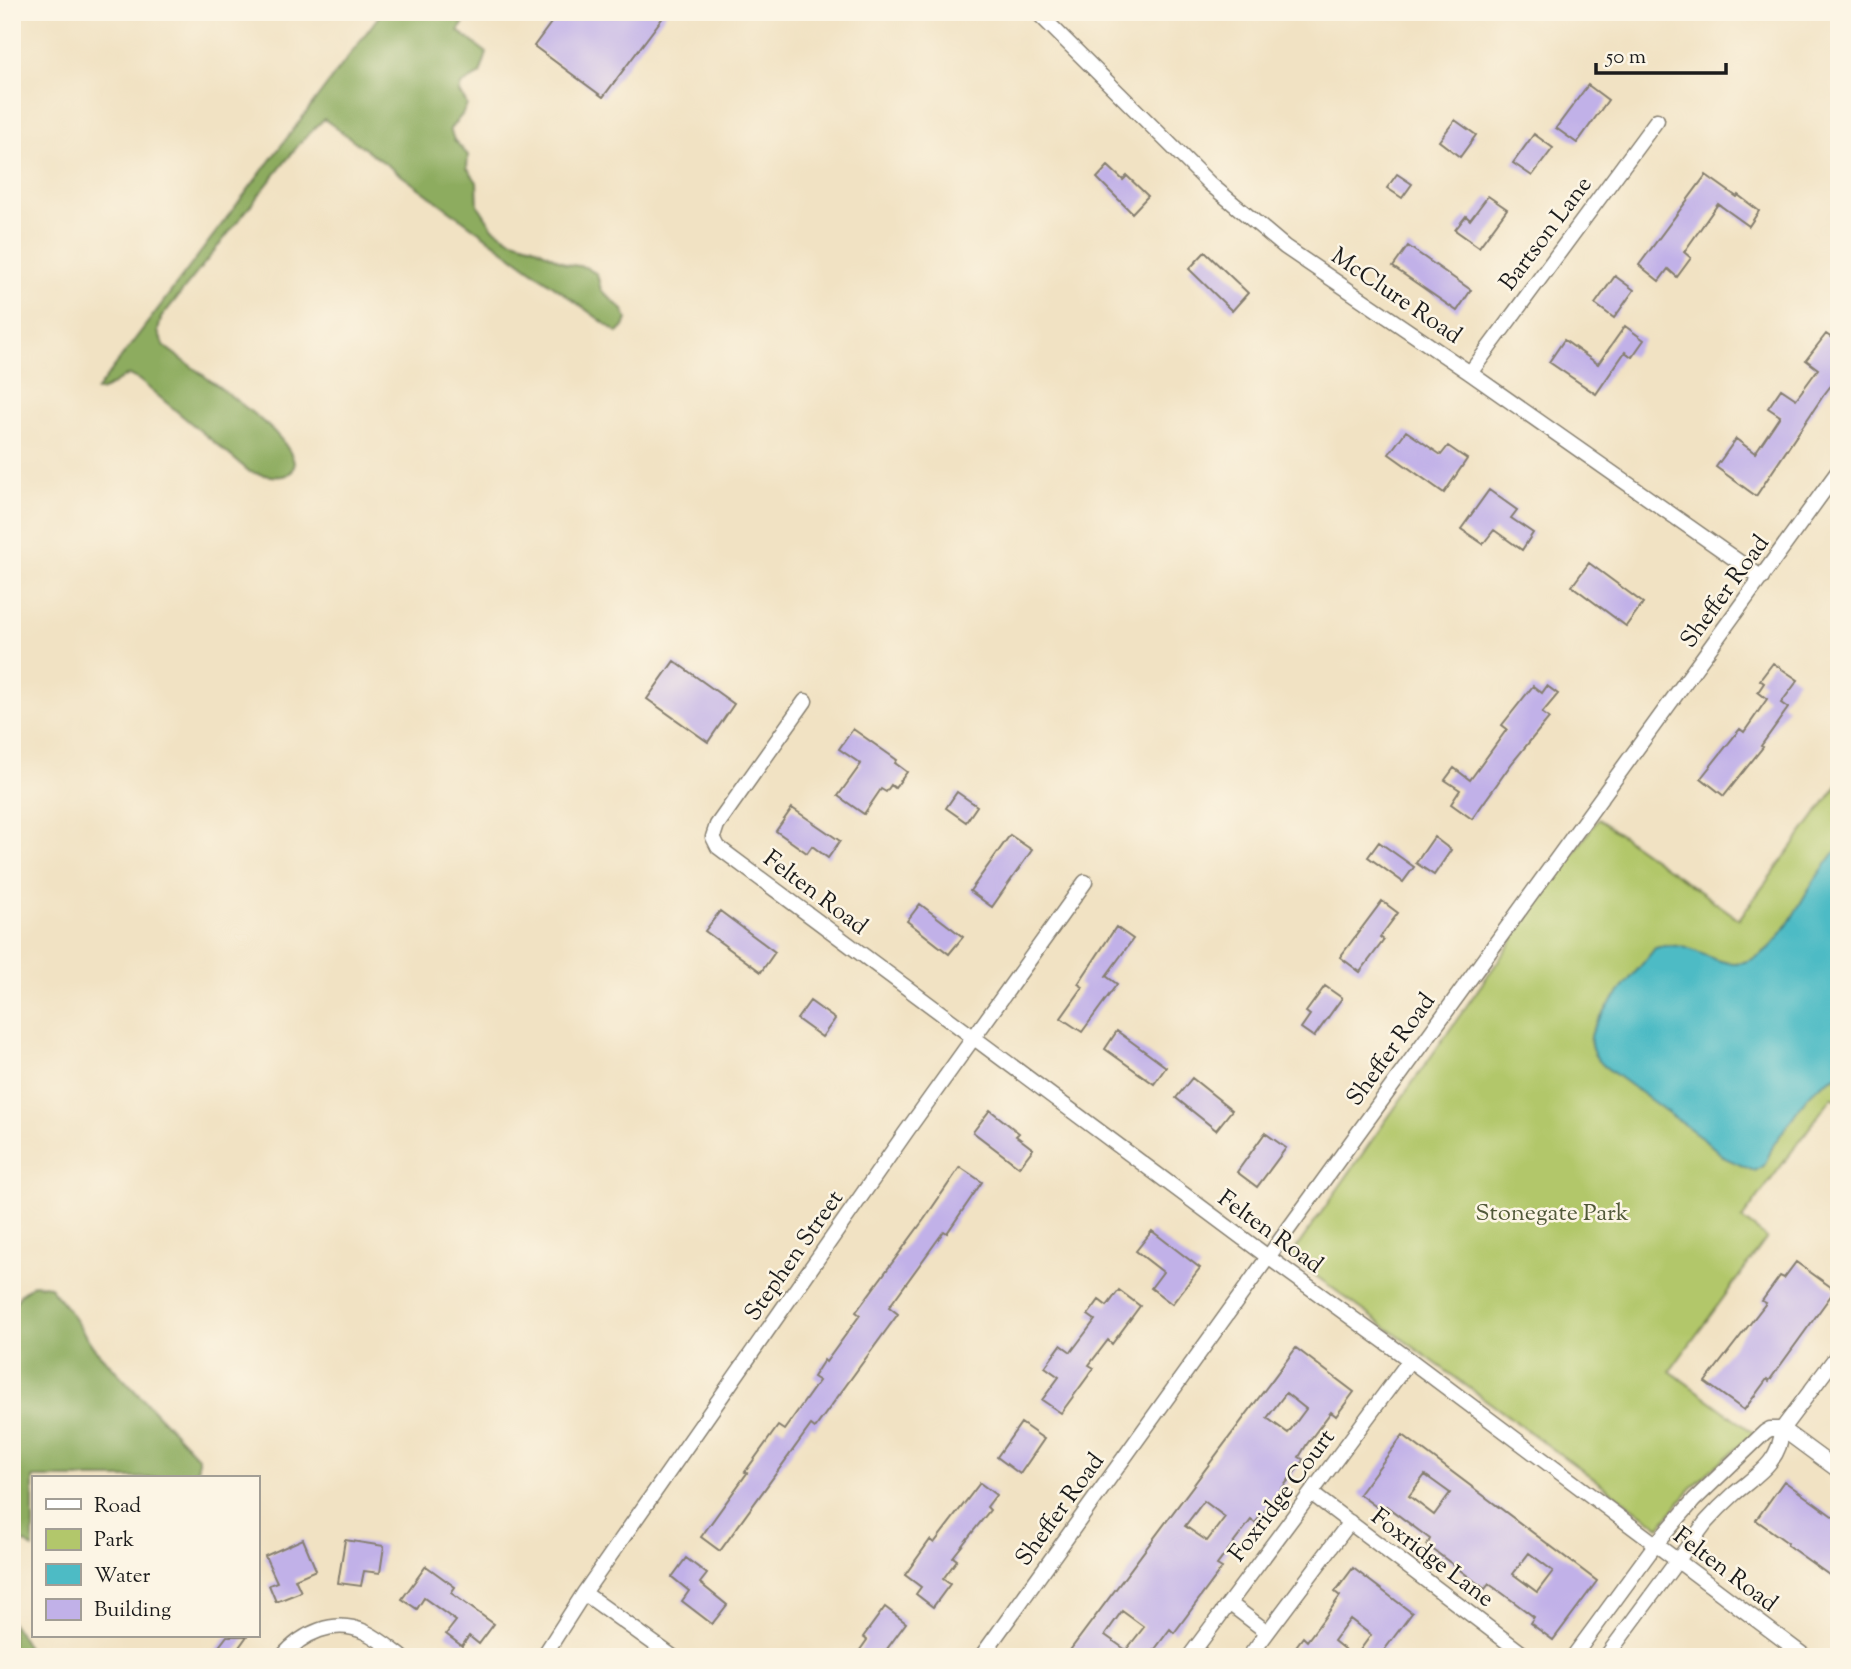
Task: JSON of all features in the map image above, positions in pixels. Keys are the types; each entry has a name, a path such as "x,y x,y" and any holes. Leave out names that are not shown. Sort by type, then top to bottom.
{"street":[{"name":"McClure Road","path":"1037,12 1200,175 1285,247 1762,578"},
{"name":"Bartson Lane","path":"1470,373 1657,120"},
{"name":"Sheffer Road","path":"981,1657 1839,470"},
{"name":"Felten Road","path":"805,701 717,825 713,837 718,847 1806,1657"},
{"name":"Stephen Street","path":"543,1657 584,1593 1084,882"},
{"path":"1606,1657 1706,1522 1769,1463 1782,1442 1782,1429 1839,1353"},
{"name":"Foxridge Court","path":"1189,1657 1410,1360"},
{"path":"1573,1657 1655,1545 1694,1500 1765,1432 1782,1429 1839,1471"},
{"name":"Foxridge Lane","path":"1311,1493 1527,1657"},
{"path":"1249,1657 1350,1522"},
{"path":"584,1593 673,1657"},
{"path":"1229,1603 1267,1632"},
{"path":"282,1657 301,1638 332,1626 363,1631 402,1657"}],"green space":[{"path":"382,12 472,12 458,31 487,53 480,74 461,85 459,93 467,105 450,129 454,140 468,155 467,168 477,182 478,205 493,228 510,239 533,246 566,264 585,267 597,274 601,290 623,310 627,319 618,333 324,119 301,142 161,318 158,332 164,346 273,430 290,452 294,467 283,476 250,472 139,380 129,375 105,389 96,391"},
{"name":"Stonegate Park","path":"1839,783 1839,1101 1832,1097 1742,1219 1767,1238 1670,1371 1754,1433 1694,1486 1660,1527 1290,1257 1598,819 1739,919"},
{"path":"34,1284 49,1286 94,1348 198,1457 196,1476 32,1476 32,1547 12,1535 12,1308 21,1294"},
{"path":"12,1623 24,1641 31,1657 12,1657"}],"water":[{"path":"1839,847 1839,1075 1810,1094 1776,1141 1765,1162 1754,1171 1725,1158 1704,1139 1604,1066 1592,1050 1591,1037 1608,1006 1655,948 1679,946 1717,960 1734,963 1749,961 1762,953 1784,930 1813,882"}],"building":[{"path":"559,12 667,12 603,97 534,46"},
{"path":"1588,85 1608,100 1577,143 1556,128"},
{"path":"1455,120 1476,135 1460,157 1439,141"},
{"path":"1534,134 1553,148 1532,176 1513,163"},
{"path":"1108,166 1123,180 1127,176 1148,196 1132,213 1097,178"},
{"path":"1397,174 1412,184 1402,198 1387,188"},
{"path":"1706,175 1759,211 1749,226 1718,204 1684,252 1691,258 1677,277 1668,269 1659,281 1639,265"},
{"path":"1488,196 1507,209 1479,247 1455,230 1466,216 1470,220"},
{"path":"1408,246 1471,290 1457,311 1393,267"},
{"path":"1205,252 1248,293 1232,311 1189,269"},
{"path":"1615,276 1634,290 1614,318 1595,304"},
{"path":"1625,326 1644,340 1632,357 1625,352 1596,394 1549,362 1564,340 1598,364"},
{"path":"1826,334 1839,343 1839,375 1756,496 1716,467 1736,439 1755,453 1780,416 1768,408 1781,389 1796,399 1818,369 1806,360"},
{"path":"1406,431 1441,455 1448,446 1467,459 1444,493 1389,454"},
{"path":"1489,490 1517,510 1511,518 1533,533 1522,550 1494,530 1483,544 1461,529"},
{"path":"1589,563 1643,603 1626,626 1572,586"},
{"path":"674,661 734,704 708,742 647,699"},
{"path":"1773,663 1798,680 1781,703 1788,708 1761,746 1763,747 1724,796 1701,778 1740,729 1744,732 1767,699 1758,692 1764,683 1760,680"},
{"path":"1533,686 1542,693 1547,686 1558,694 1542,713 1549,718 1512,763 1472,819 1451,804 1460,790 1445,780 1454,768 1470,780 1507,729 1502,725"},
{"path":"853,729 897,760 895,763 907,772 895,788 891,785 886,792 881,789 864,814 838,796 861,764 839,749"},
{"path":"957,792 977,806 966,822 946,808"},
{"path":"792,808 840,841 828,858 812,846 807,853 776,831"},
{"path":"1010,835 1032,850 992,907 970,891"},
{"path":"1434,837 1451,850 1434,875 1416,863"},
{"path":"1379,842 1414,867 1403,882 1368,857"},
{"path":"1382,901 1398,913 1380,937 1384,940 1360,972 1340,957"},
{"path":"920,904 963,937 949,954 907,921"},
{"path":"720,911 775,952 761,972 705,931"},
{"path":"1116,927 1133,939 1106,976 1117,984 1082,1032 1061,1018 1083,987 1078,984"},
{"path":"1325,986 1342,998 1314,1037 1301,1028 1310,1015 1306,1012"},
{"path":"810,1001 835,1019 822,1037 797,1019"},
{"path":"1117,1031 1166,1067 1154,1084 1105,1049"},
{"path":"1192,1078 1232,1110 1216,1130 1176,1098"},
{"path":"990,1110 1019,1133 1016,1136 1033,1149 1019,1167 973,1132"},
{"path":"1265,1133 1286,1148 1257,1187 1237,1172"},
{"path":"960,1167 982,1182 947,1233 944,1231 889,1307 898,1314 815,1428 811,1425 720,1551 701,1537 778,1426 784,1430 819,1381 813,1377 824,1360 826,1362 860,1315 856,1312"},
{"path":"1152,1231 1200,1268 1172,1304 1151,1288 1163,1272 1136,1251"},
{"path":"1796,1262 1835,1290 1769,1381 1767,1379 1744,1410 1705,1382 1766,1303 1762,1301 1780,1276 1784,1278"},
{"path":"1119,1290 1140,1306 1112,1344 1108,1340 1089,1365 1094,1368 1061,1413 1042,1400 1059,1377 1045,1367 1061,1345 1071,1352 1095,1320 1088,1315 1099,1300 1107,1306"},
{"path":"1296,1348 1354,1392 1336,1416 1331,1412 1299,1457 1304,1460 1255,1523 1251,1520 1217,1565 1222,1568 1174,1633 1170,1629 1149,1657 1065,1657","holes":["1286,1393 1306,1409 1288,1433 1267,1418","1204,1501 1225,1517 1207,1541 1185,1526","1122,1611 1144,1627 1126,1650 1105,1635"]},
{"path":"1021,1423 1044,1439 1020,1474 997,1457"},
{"path":"1403,1435 1597,1581 1553,1640 1530,1623 1534,1617 1489,1584 1485,1589 1427,1545 1430,1539 1386,1506 1382,1511 1359,1494","holes":["1425,1475 1450,1493 1434,1515 1409,1496","1529,1553 1553,1571 1537,1592 1513,1574"]},
{"path":"1784,1481 1839,1521 1839,1582 1756,1520"},
{"path":"980,1483 996,1495 987,1507 990,1510 953,1557 957,1560 943,1579 950,1584 933,1607 916,1594 921,1587 905,1575 930,1540 934,1543"},
{"path":"303,1539 316,1570 295,1579 301,1592 276,1602 269,1585 277,1582 265,1556"},
{"path":"345,1540 384,1546 380,1573 364,1571 361,1586 338,1583"},
{"path":"686,1558 707,1574 700,1583 727,1605 712,1624 682,1601 689,1591 672,1577"},
{"path":"426,1566 455,1587 451,1593 494,1624 479,1644 469,1636 462,1646 446,1634 456,1621 424,1598 417,1609 402,1599"},
{"path":"1353,1568 1412,1613 1379,1657 1355,1657 1371,1635 1350,1619 1334,1641 1354,1657 1288,1657 1303,1637 1307,1641 1331,1609 1340,1596 1335,1592"},
{"path":"885,1607 906,1623 881,1657 855,1657 867,1640 863,1637"},
{"path":"225,1638 246,1638 232,1657 211,1657"}]}
